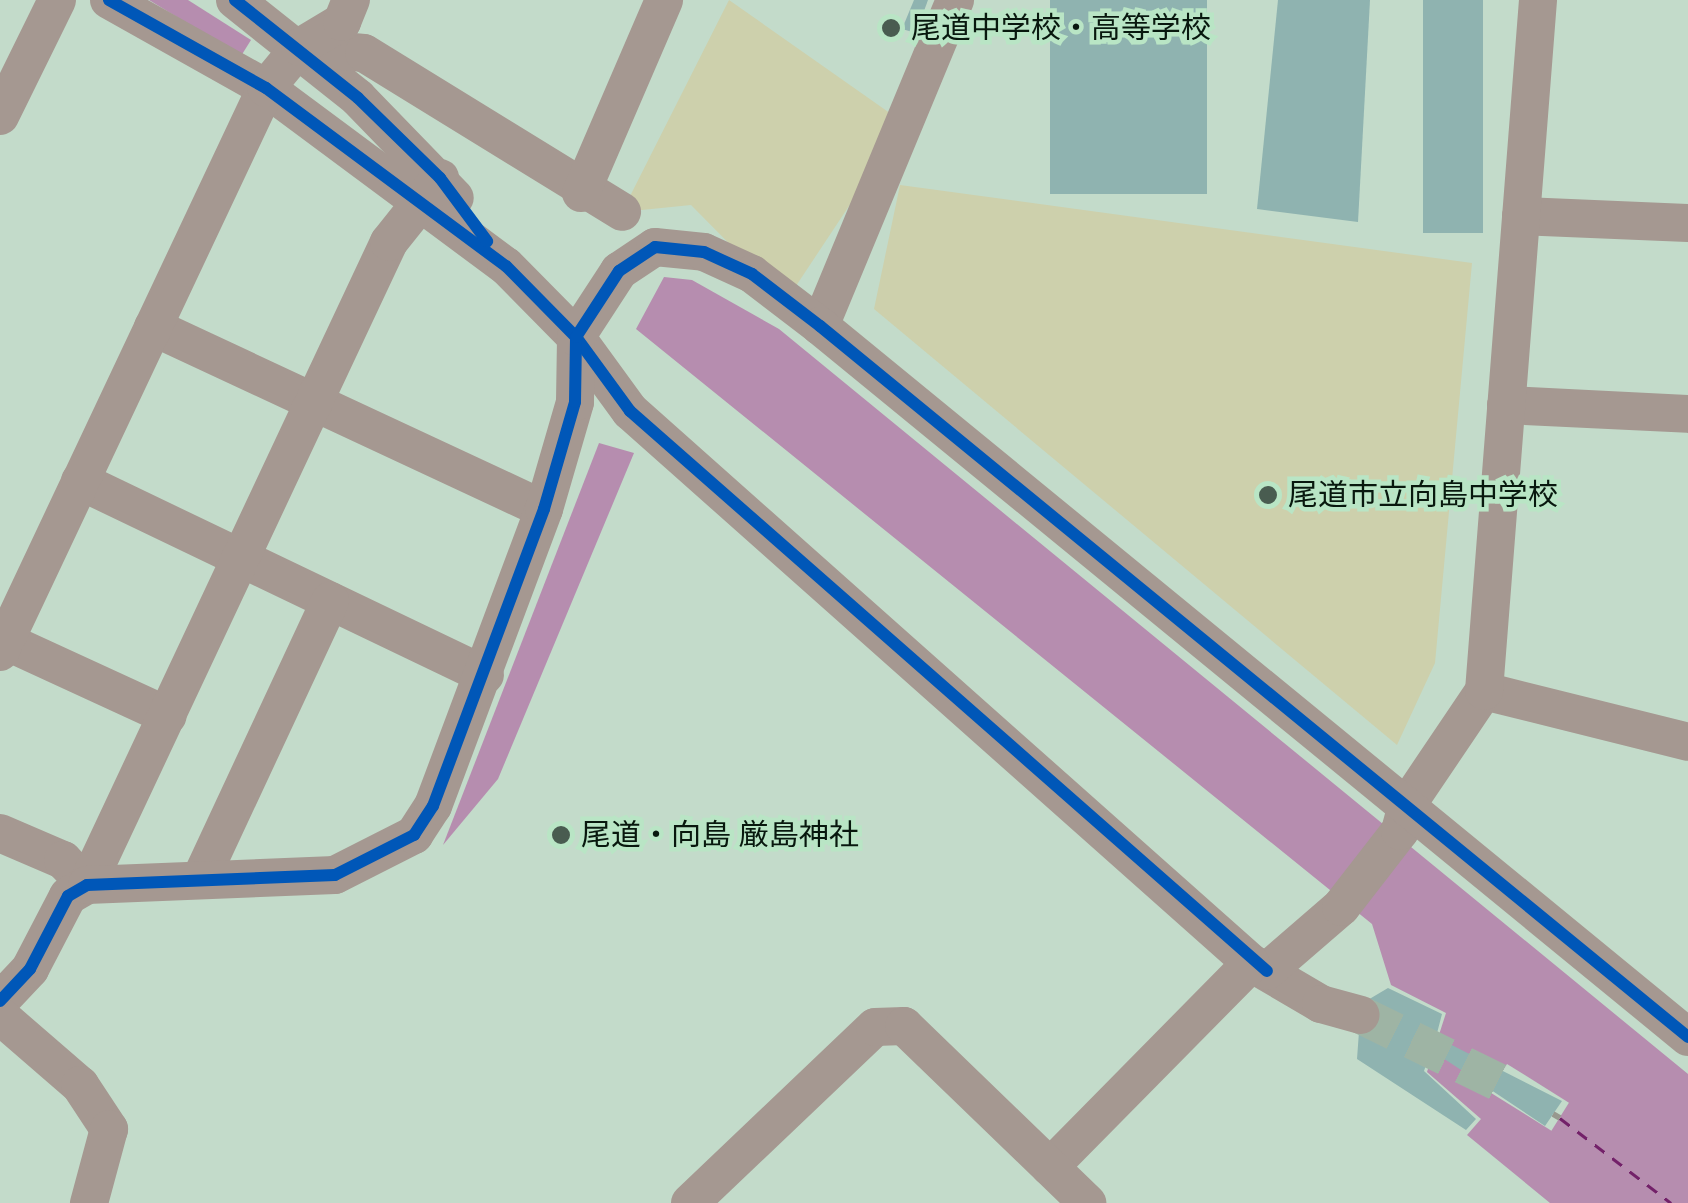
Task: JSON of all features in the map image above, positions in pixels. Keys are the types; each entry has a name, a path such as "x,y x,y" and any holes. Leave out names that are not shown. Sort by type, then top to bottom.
{"street":[{"path":"0,116 56,0"},
{"path":"109,0 266,88 429,188"},
{"path":"235,0 300,47 429,188 576,337 630,411 1259,967 1321,1004 1362,1015"},
{"path":"168,716 3,646 266,88 300,47 342,22 351,0"},
{"path":"581,193 664,0"},
{"path":"820,326 955,0"},
{"path":"1050,1167 1259,967 1342,907 1484,691 1538,0"},
{"path":"300,47 364,52 581,193 622,212"},
{"path":"0,1001 30,968 68,896 86,884 243,560 314,399 429,188"},
{"path":"1522,216 1688,223"},
{"path":"0,832 62,860 86,884 335,875 414,835 485,676 544,509 575,402 576,337 620,271 654,247 704,252 736,267 820,326 1403,818 1688,1038"},
{"path":"153,327 544,509"},
{"path":"1506,405 1688,414"},
{"path":"80,481 485,676"},
{"path":"200,880 330,601"},
{"path":"1484,691 1688,742"},
{"path":"0,1016 80,1085 109,1129 89,1203"},
{"path":"690,1203 875,1028 904,1026 1087,1203"}],"green space":[{"path":"729,0 904,123 786,301 691,205 622,212"},
{"path":"900,185 1472,263 1435,663 1397,745 874,309"}],"shaded area":[{"path":"149,0 188,0 251,40 241,56"},
{"path":"664,277 692,280 779,329 1688,1074 1688,1203 1550,1203 1467,1135 1481,1119 1427,1072 1446,1013 1391,985 1372,924 636,329"},
{"path":"599,443 634,453 498,779 443,845"}],"pier":[{"path":"1507,1064 1569,1103 1551,1131 1490,1092"}],"building":[{"path":"914,0 928,0 916,33 902,29"},
{"path":"1050,0 1207,0 1207,194 1050,194"},
{"path":"1278,0 1370,0 1358,222 1257,209"},
{"path":"1423,0 1483,0 1483,233 1423,233"},
{"path":"1388,988 1442,1014 1436,1037 1562,1101 1545,1126 1431,1050 1424,1071 1476,1119 1466,1130 1357,1059 1361,1004"}],"ferry route":[{"path":"1560,1118 1671,1203"}],"tunnel":[{"path":"1361,1015 1510,1088"}],"cycle path":[{"path":"109,0 266,88 506,266 576,337 630,411 1267,971"},
{"path":"235,0 358,98 440,178 487,241"},
{"path":"0,1001 30,969 68,896 87,885 335,875 414,835 433,806 544,509 575,402 576,337 619,271 655,247 704,252 752,274 820,326 1688,1037"}],"place":[{"name":"尾道中学校・高等学校","path":"891,28"},
{"name":"尾道市立向島中学校","path":"1268,495"},
{"name":"尾道・向島 厳島神社","path":"561,835"}]}
